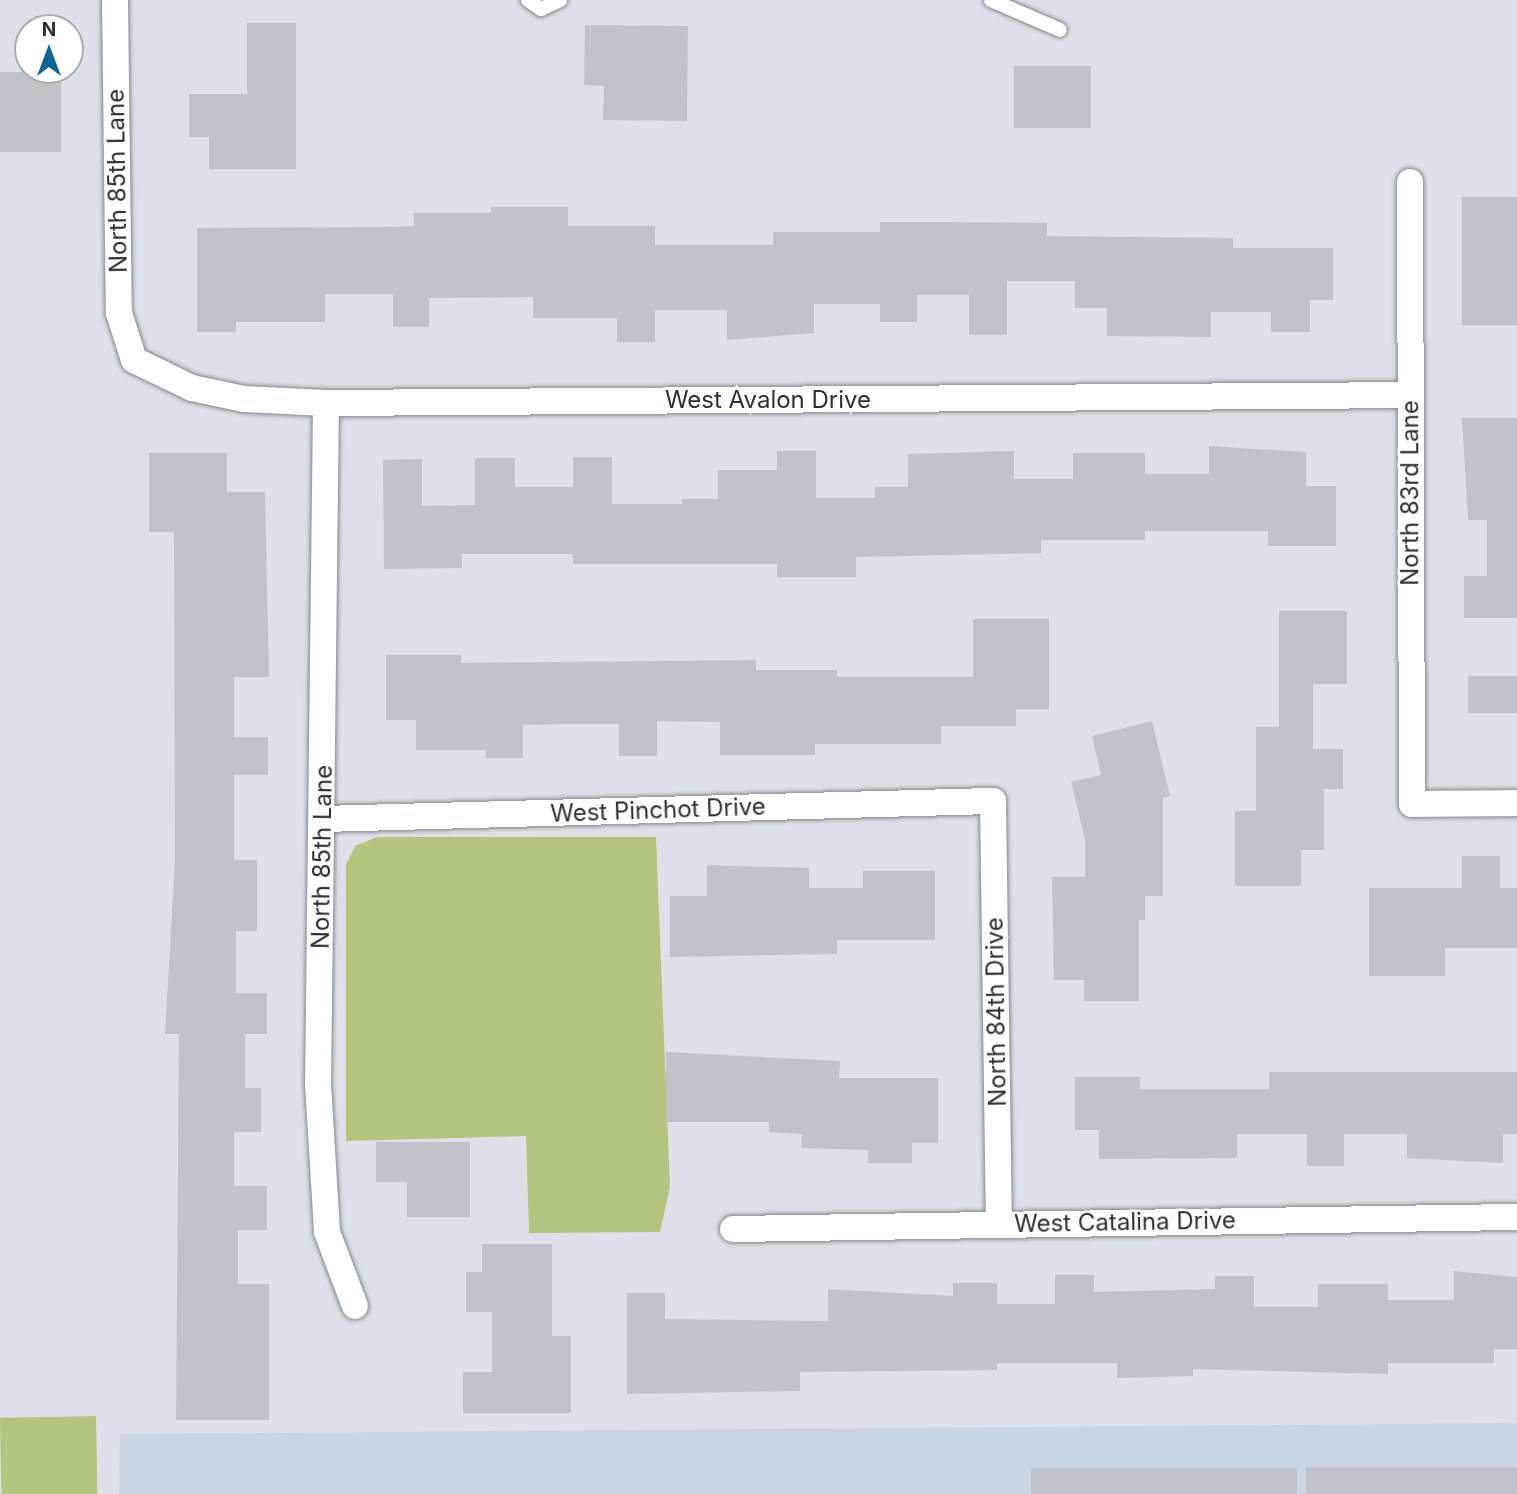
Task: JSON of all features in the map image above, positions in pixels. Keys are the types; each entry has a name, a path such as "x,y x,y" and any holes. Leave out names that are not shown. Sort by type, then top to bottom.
{"street":[{"name":"North 85th Lane","path":"115,0 119,313 134,360"},
{"name":"North 83rd Lane","path":"1410,182 1412,804 1517,803"},
{"name":"West Avalon Drive","path":"134,360 192,388 244,399 326,403 1410,395"},
{"name":"North 85th Lane","path":"326,403 318,1084 327,1232 355,1306"},
{"name":"West Pinchot Drive","path":"322,819 993,801"},
{"name":"North 84th Drive","path":"993,801 999,1224"},
{"name":"West Catalina Drive","path":"733,1229 1517,1217"}],"lane":[{"path":"528,0 541,9 560,0"},
{"path":"991,0 1060,30"}],"shaded area":[{"path":"1517,1423 1517,1494 119,1494 120,1434"}],"green space":[{"path":"377,837 656,837 670,1187 660,1232 529,1233 526,1136 346,1141 346,865 355,846"},
{"path":"96,1416 97,1494 1,1494 0,1418"}],"building":[{"path":"247,23 296,23 296,169 209,169 209,137 189,137 189,94 247,94"},
{"path":"585,25 688,26 687,121 603,120 604,86 584,85"},
{"path":"1014,66 1091,66 1091,128 1014,128"},
{"path":"0,72 14,72 14,84 61,84 61,152 0,152"},
{"path":"1462,197 1517,197 1517,325 1462,325"},
{"path":"491,207 568,207 568,226 655,226 655,245 773,245 773,232 880,232 880,222 948,222 1047,223 1047,236 1233,238 1233,248 1333,248 1333,300 1310,300 1310,332 1271,332 1271,312 1211,312 1211,337 1107,336 1107,308 1075,308 1075,281 1007,281 1007,335 969,335 969,295 917,295 917,322 880,322 880,304 814,304 814,333 727,340 727,310 655,310 655,342 617,342 617,318 533,318 533,297 429,298 429,327 393,327 393,294 325,294 325,322 236,322 236,332 197,332 197,228 414,226 414,213 491,213"},
{"path":"1462,418 1517,418 1517,618 1464,618 1464,576 1487,576 1487,520 1468,520"},
{"path":"1209,446 1306,452 1306,486 1336,486 1336,546 1268,546 1268,531 1145,531 1145,540 1041,540 1041,553 856,557 856,577 777,577 777,564 573,564 573,554 462,554 462,568 384,569 383,460 422,459 422,506 475,505 475,458 515,458 515,487 573,487 573,457 612,457 612,504 682,504 682,499 718,499 718,470 777,470 777,451 816,451 816,498 875,498 875,487 908,487 908,454 1014,451 1014,479 1073,479 1073,453 1145,453 1145,474 1209,474"},
{"path":"149,453 227,453 227,492 265,492 269,677 234,677 234,737 268,737 268,775 234,775 234,860 257,860 257,931 236,931 236,993 267,993 267,1034 245,1034 245,1088 261,1088 261,1132 234,1132 234,1186 267,1186 267,1230 238,1230 238,1284 269,1284 269,1420 176,1420 179,1034 165,1034 175,860 174,532 149,532"},
{"path":"1279,611 1347,611 1347,684 1313,684 1313,749 1343,749 1343,789 1324,789 1324,850 1301,850 1301,886 1235,886 1235,811 1256,811 1256,727 1279,727"},
{"path":"973,619 1049,619 1049,709 1016,709 1016,726 941,726 941,744 815,744 815,755 720,755 720,722 657,721 657,756 619,756 619,724 561,724 523,725 523,758 486,758 486,750 416,750 416,720 386,720 386,655 461,655 461,663 756,660 756,670 837,670 837,677 973,677"},
{"path":"1468,676 1517,676 1517,713 1468,713"},
{"path":"1152,721 1170,796 1163,798 1163,896 1145,896 1145,920 1139,920 1139,1001 1084,1001 1084,980 1054,980 1052,877 1085,877 1085,839 1071,782 1101,775 1092,736"},
{"path":"1462,856 1500,856 1500,888 1517,888 1517,948 1445,948 1445,976 1369,976 1369,888 1462,888"},
{"path":"707,865 809,868 809,888 863,888 863,871 935,871 935,940 837,940 837,954 670,957 670,896 707,896"},
{"path":"666,1052 840,1061 839,1078 938,1078 938,1143 912,1143 912,1163 868,1163 868,1150 801,1148 802,1134 769,1132 769,1122 666,1122"},
{"path":"1269,1072 1517,1072 1517,1134 1503,1134 1503,1163 1407,1158 1407,1134 1344,1134 1344,1166 1307,1166 1307,1134 1237,1134 1237,1158 1099,1159 1099,1130 1075,1130 1075,1077 1140,1077 1140,1089 1269,1089"},
{"path":"376,1142 470,1142 470,1217 407,1217 407,1182 376,1182"},
{"path":"482,1244 552,1244 552,1336 571,1336 571,1413 463,1413 463,1372 492,1372 492,1312 466,1312 466,1272 482,1272"},
{"path":"1454,1271 1517,1277 1517,1349 1494,1349 1494,1363 1388,1363 1388,1374 1193,1369 1193,1376 1117,1378 1117,1363 997,1363 997,1370 800,1372 800,1391 627,1394 627,1293 665,1293 665,1319 828,1321 828,1289 953,1296 953,1283 997,1283 997,1304 1055,1304 1055,1275 1094,1275 1094,1292 1215,1289 1215,1276 1254,1276 1254,1307 1318,1307 1318,1284 1388,1284 1388,1300 1454,1300"},
{"path":"1306,1467 1517,1467 1517,1494 1306,1494"},
{"path":"1031,1468 1297,1468 1297,1494 1031,1494"}]}
